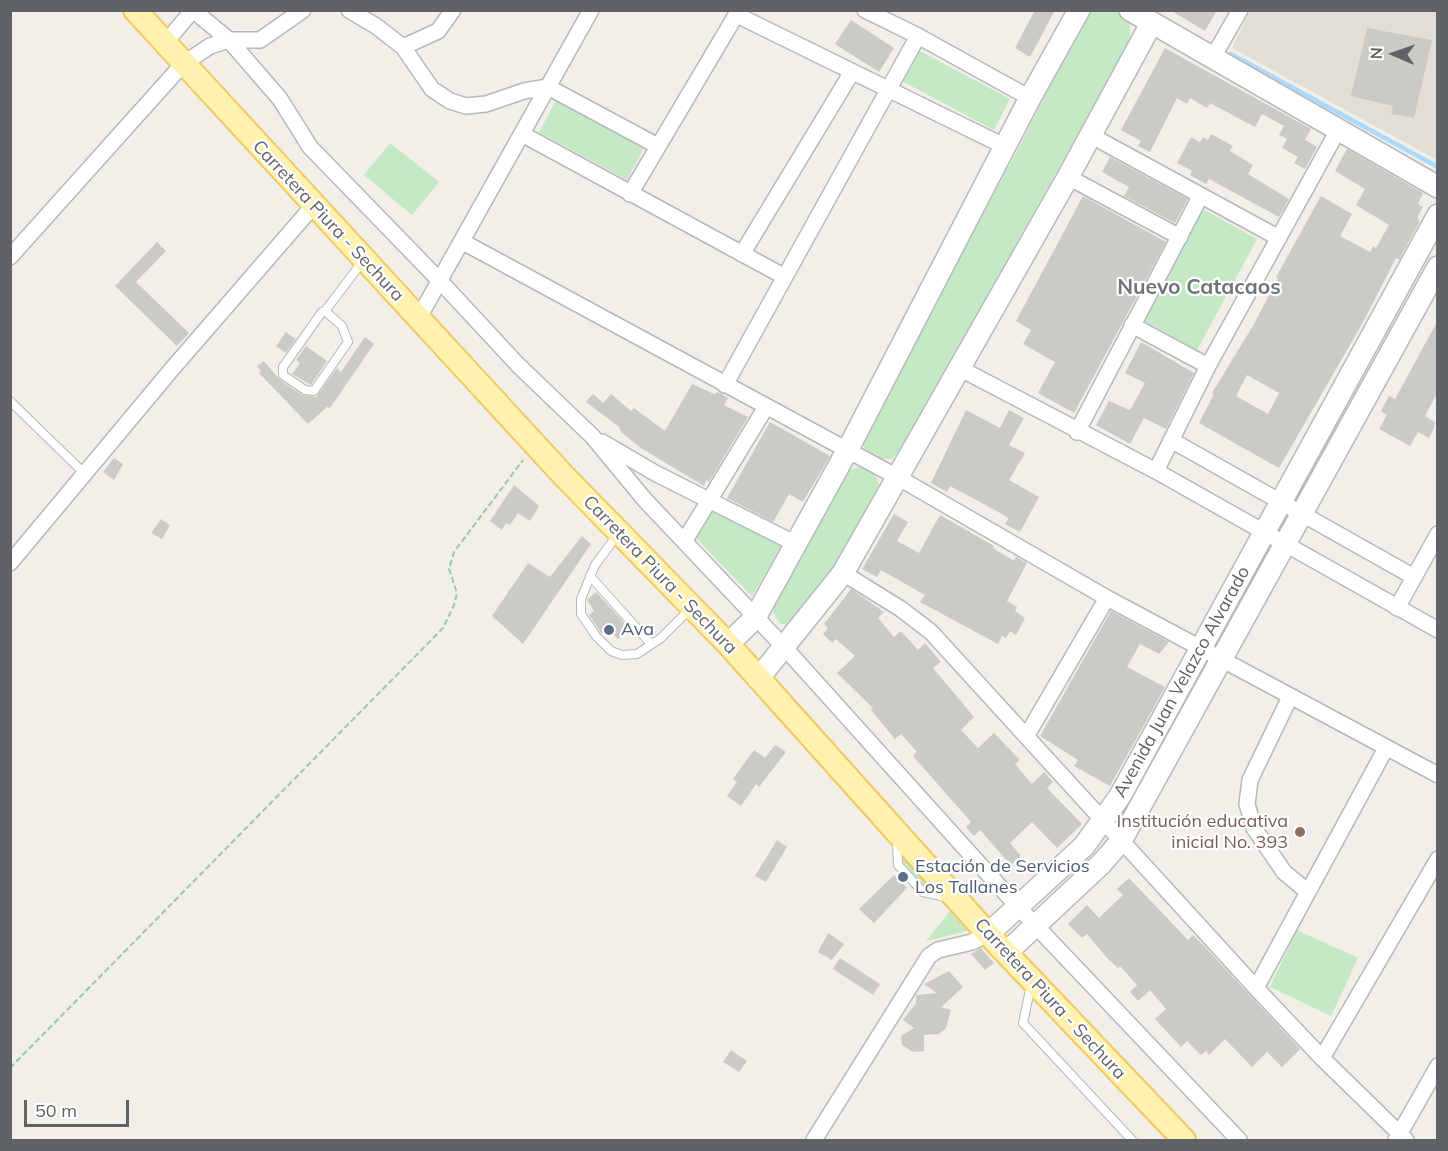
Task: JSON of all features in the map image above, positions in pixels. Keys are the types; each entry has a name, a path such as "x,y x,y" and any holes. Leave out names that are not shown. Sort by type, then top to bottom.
{"main road":[{"name":"Carretera Piura - Sechura","path":"135,10 534,444 728,644 988,934 1184,1140"}],"street":[{"path":"165,43 193,10 229,40 280,99 310,147 518,365 592,436 645,500 686,540 755,618 785,648 1035,926 1239,1140"},
{"path":"10,257 183,64 203,49 229,40 260,40 303,10"},
{"path":"349,10 376,26 403,47 432,89 450,101 466,106 548,87 656,145"},
{"path":"403,47 438,30 453,10"},
{"path":"418,319 591,10"},
{"path":"865,10 918,36 1030,98"},
{"path":"728,644 755,618 796,544 847,451 1030,98 1079,10"},
{"path":"1130,10 1337,132 1437,187"},
{"path":"1212,59 1240,10"},
{"path":"630,194 656,145 738,13 1006,147"},
{"path":"758,679 843,573 1068,177 1151,24"},
{"path":"725,385 918,36"},
{"path":"742,254 852,72"},
{"path":"1155,471 1208,366 1337,132"},
{"path":"522,134 784,277"},
{"path":"1090,135 1200,197 1280,238"},
{"path":"1068,177 1180,237"},
{"path":"1077,432 1200,197"},
{"path":"10,563 172,369 314,205"},
{"name":"Avenida Juan Velazco Alvarado","path":"814,1140 928,956 938,950 972,942 988,934 1084,846 1104,821 1281,504 1437,215"},
{"path":"463,242 899,478 1107,598 1222,661 1437,775"},
{"name":"Avenida Juan Velazco Alvarado","path":"1006,953 1102,863 1121,841 1302,516 1437,267"},
{"path":"1132,326 1208,366"},
{"path":"959,368 1155,471 1437,630"},
{"path":"686,540 766,407"},
{"path":"592,436 654,473 796,544"},
{"path":"1171,440 1302,516 1414,577"},
{"path":"1397,608 1437,534"},
{"path":"843,573 902,609 931,632 1256,988 1401,1139 1437,1066"},
{"path":"1027,735 1107,598"},
{"path":"1290,697 1250,780 1247,804 1254,828 1284,872 1308,892"},
{"path":"1256,988 1386,748"},
{"path":"1322,1058 1437,859"}],"lane":[{"path":"325,310 342,326 348,342 314,391 305,390 283,375 283,367 322,312 364,260"},
{"path":"10,401 86,474"},
{"path":"619,533 595,565 581,599 581,614 596,636 611,651 622,655 637,654 692,607"},
{"path":"590,576 651,644"},
{"path":"1033,981 1023,1023 1132,1140"}],"path":[{"path":"10,1068 443,628 454,605 457,592 449,569 454,552 534,444"}],"shaded area":[{"path":"1250,11 1437,11 1437,160 1232,48"}],"green space":[{"path":"1092,11 1123,12 1130,23 1130,41 902,448 892,459 877,459 864,448 865,434 1017,151 1086,14"},
{"path":"916,49 1010,99 994,130 900,80"},
{"path":"557,99 645,146 627,180 539,132"},
{"path":"390,143 439,182 412,215 364,175"},
{"path":"1202,209 1257,239 1197,350 1143,320"},
{"path":"858,467 869,469 877,478 880,492 801,622 790,626 779,623 773,612 776,602 848,471"},
{"path":"713,506 784,542 752,596 694,536"},
{"path":"904,847 943,889 924,887 902,861"},
{"path":"954,906 975,929 926,941"},
{"path":"1297,930 1358,958 1331,1016 1270,987"}],"building":[{"path":"1035,10 1055,10 1030,57 1015,48"},
{"path":"1170,10 1217,10 1205,31"},
{"path":"851,20 894,48 879,72 835,44"},
{"path":"1367,28 1432,40 1414,118 1391,114 1393,106 1351,96"},
{"path":"1165,48 1311,129 1305,140 1317,147 1305,169 1294,163 1298,157 1282,148 1287,139 1279,135 1284,126 1262,114 1255,127 1210,103 1207,108 1190,98 1187,104 1177,98 1150,152 1138,146 1141,141 1121,130"},
{"path":"1211,134 1233,146 1230,151 1253,165 1248,174 1289,199 1279,217 1209,179 1206,184 1190,175 1192,171 1177,163 1191,137 1200,142 1203,137 1208,140"},
{"path":"1347,149 1423,193 1418,204 1423,207 1418,216 1419,223 1399,260 1396,258 1362,324 1279,468 1199,423 1214,394 1212,393 1254,324 1278,278 1276,277 1321,196 1352,214 1340,236 1370,252 1373,246 1376,248 1389,225 1356,205 1365,189 1335,171","holes":["1247,375 1279,393 1268,414 1236,396"]},
{"path":"1110,157 1188,199 1175,223 1124,196 1129,187 1102,172"},
{"path":"1083,196 1166,242 1074,413 1038,393 1055,362 1023,344 1031,330 1016,321"},
{"path":"157,242 166,251 136,282 189,333 177,346 115,286"},
{"path":"1437,322 1437,393 1425,416 1435,422 1434,428 1429,438 1418,432 1410,446 1379,429 1387,415 1381,411 1389,396 1395,399"},
{"path":"286,332 296,339 286,353 276,346"},
{"path":"365,337 374,344 330,408 327,407 308,424 259,373 261,371 257,366 264,361 280,380 302,395 316,397 337,368 341,372"},
{"path":"1141,342 1194,373 1166,429 1144,418 1130,444 1096,425 1109,401 1130,410 1145,383 1125,373"},
{"path":"306,346 327,361 311,385 292,374 300,363 296,360"},
{"path":"692,384 714,394 718,392 728,398 724,405 748,417 709,482 706,480 704,486 641,448 622,433 619,427 586,402 593,394 603,403 611,394 631,411 634,408 665,431"},
{"path":"966,410 1000,428 1009,410 1024,418 1009,445 1025,453 1009,480 1039,497 1020,532 1005,524 1009,518 980,502 950,486 947,492 931,483"},
{"path":"770,422 830,456 803,502 789,494 773,522 727,498"},
{"path":"114,458 123,464 114,480 103,472"},
{"path":"514,485 539,506 530,521 518,513 510,525 506,523 502,530 490,521"},
{"path":"894,514 908,522 897,541 919,553 940,515 994,546 993,548 1014,561 1016,557 1027,563 1007,601 1017,607 1015,611 1025,618 1016,635 1010,631 1006,638 1002,636 998,644 920,602 925,595 881,570 877,577 862,569"},
{"path":"161,519 170,525 162,539 151,533"},
{"path":"582,536 591,544 523,644 492,616 528,563 550,577"},
{"path":"851,589 884,612 878,618 894,637 901,631 918,650 925,643 941,662 933,668 974,717 961,730 978,748 994,733 1020,760 1015,764 1032,784 1044,772 1053,782 1047,788 1082,824 1057,848 1032,822 1010,843 1021,856 1011,865 980,830 974,836 966,827 971,822 913,756 917,752 901,734 895,739 871,710 873,708 837,673 855,656 836,639 832,643 823,634 828,628 824,624"},
{"path":"596,592 629,628 618,639 608,629 602,634 589,615 594,611 587,600"},
{"path":"1111,611 1169,642 1159,654 1140,644 1127,667 1165,687 1110,786 1074,766 1078,760 1040,736"},
{"path":"775,745 786,752 759,787 756,784 741,806 727,796 737,782 733,779 754,750 765,758"},
{"path":"777,840 787,847 766,882 755,876"},
{"path":"894,875 907,888 874,923 859,909"},
{"path":"1129,878 1188,940 1193,935 1203,945 1300,1049 1282,1067 1267,1052 1252,1067 1225,1039 1209,1055 1206,1051 1201,1055 1187,1041 1181,1047 1155,1019 1166,1009 1150,990 1138,1001 1130,992 1137,985 1120,966 1118,968 1108,959 1087,934 1082,938 1068,924 1087,905 1099,918 1123,895 1117,889"},
{"path":"828,933 844,944 832,960 818,952"},
{"path":"981,948 994,963 985,970 971,954"},
{"path":"840,958 880,984 873,995 833,969"},
{"path":"949,971 963,987 941,1007 951,1010 946,1028 939,1034 924,1035 924,1051 913,1052 902,1045 901,1036 914,1028 903,1020 916,1003 916,995 937,993 924,984"},
{"path":"731,1050 747,1061 739,1072 723,1062"}],"waterway":[{"path":"1231,54 1438,167"}],"place":[{"name":"Ava","path":"609,630"},
{"name":"Institución educativa inicial No. 393","path":"1300,832"},
{"name":"Estación de Servicios Los Tallanes","path":"903,877"}],"district":[{"name":"Nuevo Catacaos","path":"1199,288"}]}
